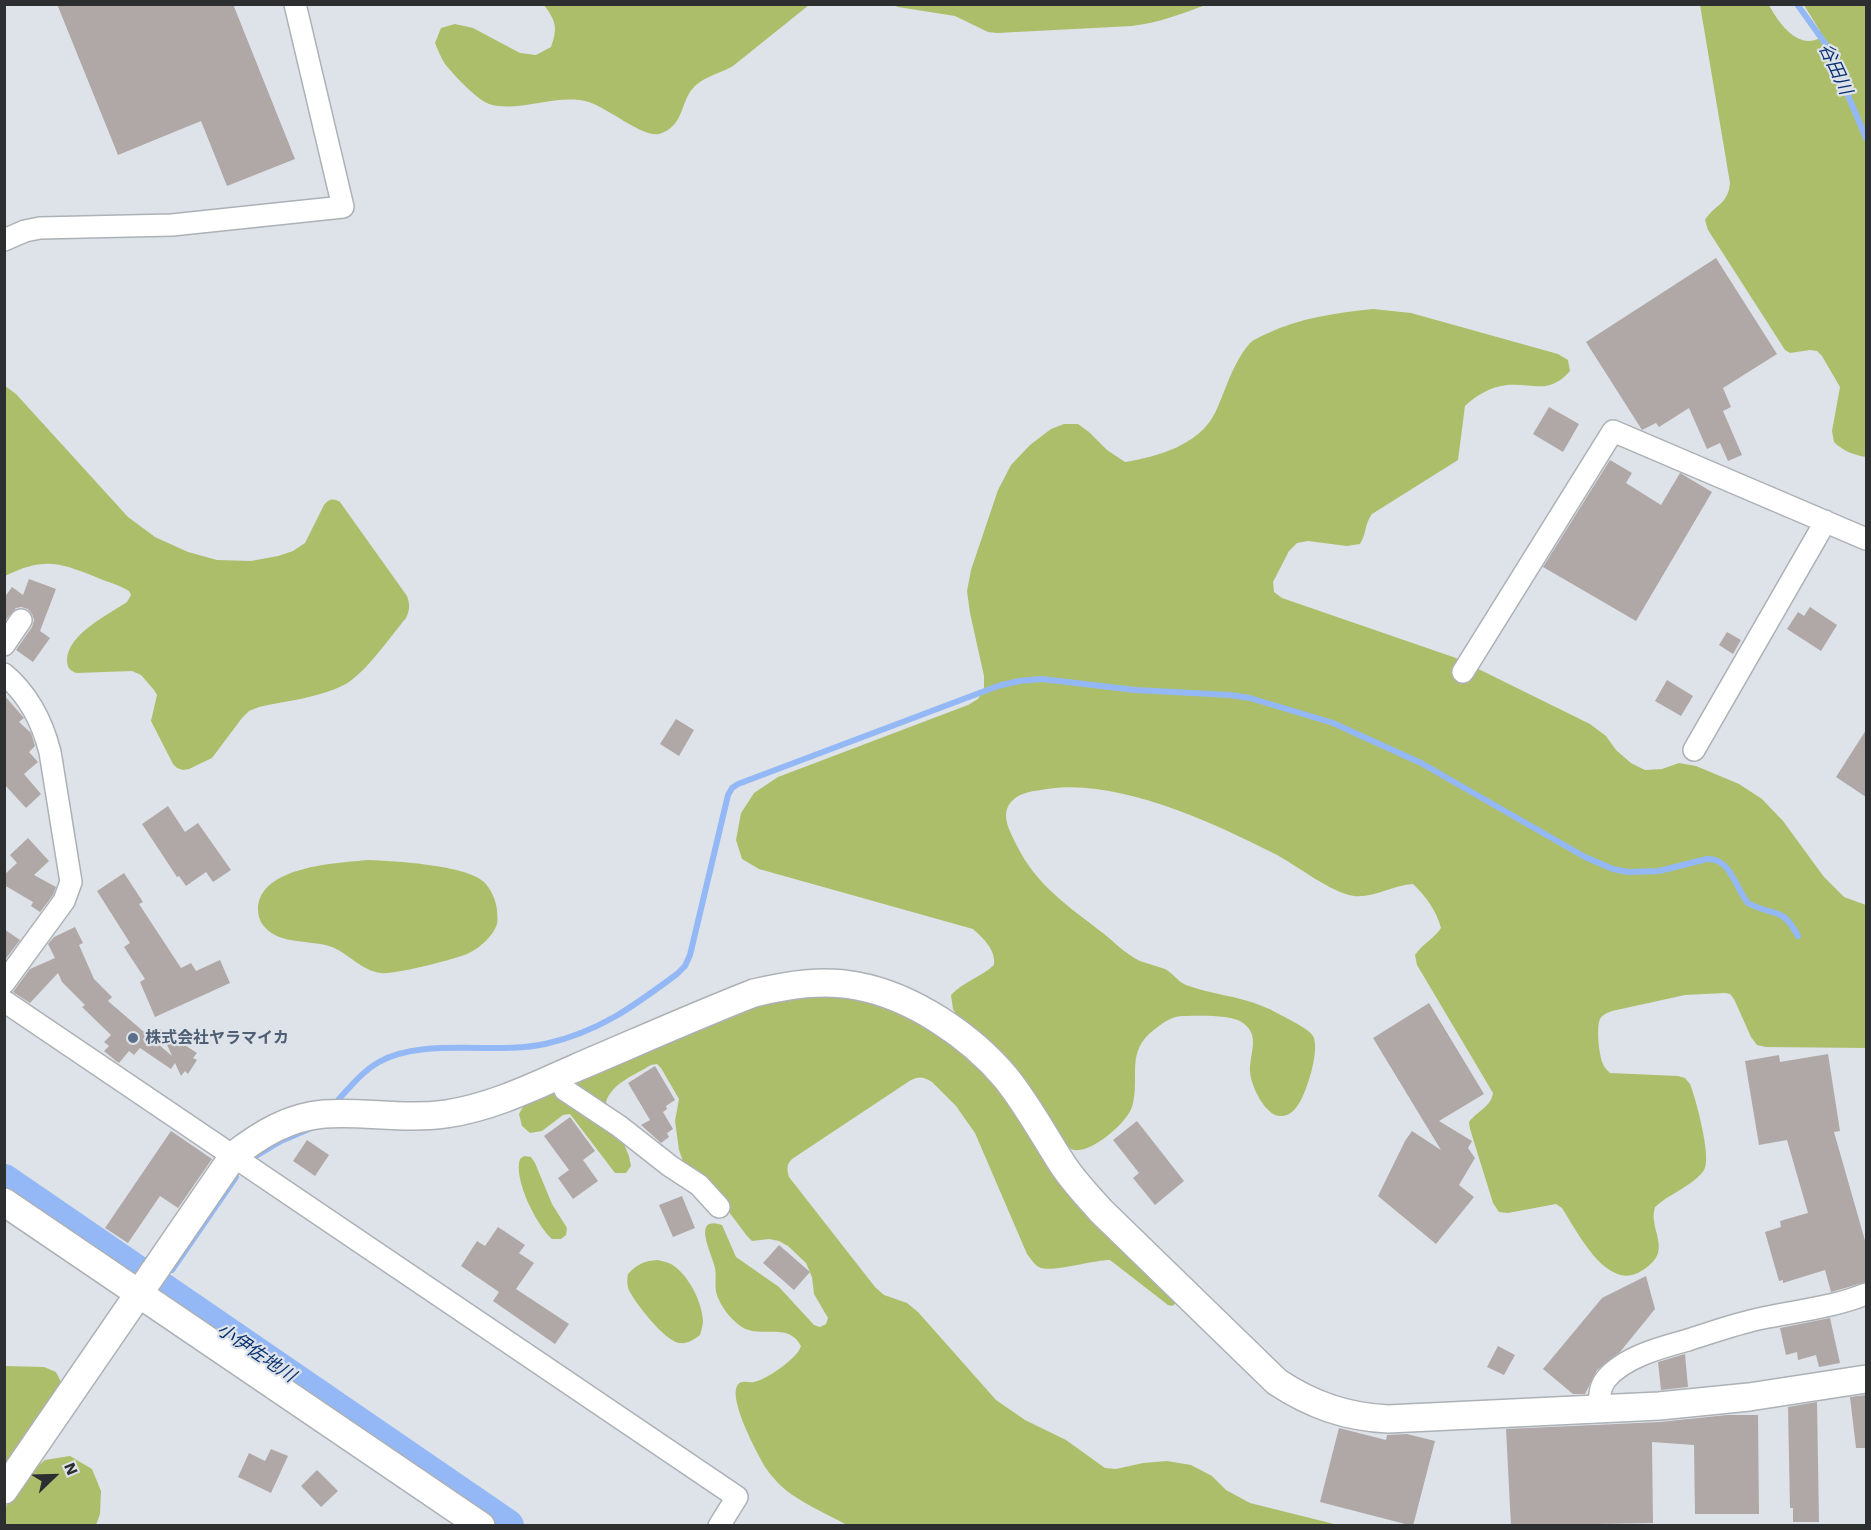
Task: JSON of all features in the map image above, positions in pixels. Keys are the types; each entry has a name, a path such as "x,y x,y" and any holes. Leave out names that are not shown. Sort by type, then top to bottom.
{"street":[{"path":"4,240 25,231 40,228 171,225 344,207 295,4"},
{"path":"1463,672 1613,431 1866,539"},
{"path":"1694,750 1825,521"},
{"path":"4,645 21,620"},
{"path":"4,674 28,698 45,733 71,882 64,901 4,983"},
{"path":"4,1490 234,1155 254,1140 298,1119 326,1114 401,1117 446,1114 490,1103 754,993 788,985 823,983 858,986 891,996 923,1011 953,1030 981,1052 1005,1077 1080,1188 1263,1368 1294,1393 1330,1410 1368,1418 1388,1419 1600,1410 1704,1402 1866,1379"},
{"path":"4,1001 737,1497 718,1526"},
{"path":"559,1076 565,1090 619,1126 670,1166 699,1185 719,1207"},
{"path":"4,1202 146,1284 481,1526"},
{"path":"1600,1410 1599,1398 1605,1381 1611,1374 1639,1356 1671,1344 1760,1319 1866,1294"}],"green space":[{"path":"544,5 809,5 733,66 696,85 674,125 659,134 652,134 585,101 573,99 512,106 489,104 472,92 449,69 435,43 441,28 455,24 473,28 520,53 536,55 551,47 555,35 555,25"},
{"path":"893,5 1206,5 1142,25 997,33 988,32 955,16"},
{"path":"1700,5 1769,5 1789,32 1796,37 1812,41 1820,38 1820,31 1804,5 1866,5 1866,457 1849,452 1834,442 1832,431 1840,387 1822,356 1817,351 1790,353 1785,350 1708,230 1705,220 1727,196 1730,183"},
{"path":"1373,309 1411,313 1558,354 1568,360 1570,371 1555,383 1548,385 1501,386 1474,398 1465,406 1458,460 1372,514 1360,544 1347,546 1308,541 1297,543 1289,551 1273,582 1274,592 1282,598 1456,658 1590,724 1606,736 1616,750 1631,763 1645,770 1662,769 1679,763 1696,766 1739,784 1762,799 1783,821 1824,877 1844,897 1866,905 1866,1048 1757,1045 1734,999 1730,994 1725,993 1685,995 1612,1011 1600,1019 1598,1035 1604,1067 1610,1073 1685,1078 1690,1084 1695,1100 1705,1145 1706,1164 1702,1173 1655,1207 1654,1219 1659,1245 1656,1258 1643,1270 1630,1275 1618,1274 1595,1257 1562,1208 1556,1204 1508,1213 1499,1212 1493,1203 1469,1122 1487,1105 1493,1093 1417,965 1415,955 1441,928 1430,904 1413,884 1364,896 1349,895 1222,828 1133,796 1074,787 1032,791 1014,799 1008,807 1006,818 1016,844 1033,871 1054,894 1125,952 1140,961 1165,969 1186,985 1270,1009 1306,1029 1315,1042 1312,1068 1301,1100 1291,1113 1282,1116 1270,1112 1265,1107 1253,1085 1250,1065 1253,1039 1252,1034 1243,1023 1231,1018 1215,1016 1180,1016 1168,1020 1145,1038 1136,1056 1134,1096 1129,1114 1106,1137 1087,1148 1078,1150 1071,1149 1061,1140 953,1009 951,995 994,965 991,950 973,929 759,869 742,859 736,840 741,813 754,793 778,777 968,705 978,699 984,689 984,676 967,591 971,570 998,490 1011,465 1030,445 1051,429 1064,424 1078,424 1107,450 1125,462 1176,448 1208,424 1238,360 1253,340 1279,328 1305,320"},
{"path":"4,385 16,394 128,517 155,537 188,552 217,560 251,561 278,556 293,551 305,543 324,505 329,500 340,502 407,596 409,607 406,618 369,664 352,680 324,693 249,711 212,758 189,769 177,768 151,721 157,695 141,675 132,671 77,673 70,670 67,664 69,650 75,641 91,626 127,602 131,595 129,591 62,565 30,566 5,576"},
{"path":"368,860 429,865 475,876 487,885 496,906 497,924 490,937 473,951 462,956 411,969 381,973 362,966 332,947 281,938 268,931 263,925 258,910 261,895 271,884 301,870"},
{"path":"823,995 855,997 895,1010 932,1030 966,1056 996,1085 1175,1300 1175,1304 1168,1305 1110,1260 1047,1269 1037,1266 1027,1254 975,1133 956,1106 932,1082 922,1078 911,1080 792,1159 787,1169 789,1177 875,1287 884,1295 907,1303 918,1312 996,1400 1025,1420 1066,1440 1105,1468 1116,1469 1167,1461 1191,1465 1212,1476 1226,1490 1250,1503 1338,1525 847,1525 811,1506 777,1482 765,1467 740,1415 737,1386 740,1383 760,1380 774,1373 794,1357 801,1346 795,1338 788,1334 747,1329 736,1323 728,1314 716,1292 715,1268 705,1231 707,1225 712,1223 722,1225 736,1257 779,1287 814,1325 820,1327 826,1324 828,1318 814,1294 812,1277 806,1263 788,1246 779,1241 769,1239 752,1241 723,1204 684,1164 679,1150 675,1121 679,1099 657,1064 631,1076 613,1090 606,1102 629,1156 631,1166 626,1173 615,1173 570,1114 563,1115 542,1131 530,1133 522,1126 519,1114 524,1105 533,1099 757,1005 790,997"},
{"path":"524,1156 531,1157 535,1163 552,1204 567,1228 566,1235 561,1239 552,1239 546,1233 528,1202 519,1168 520,1159"},
{"path":"657,1260 669,1263 683,1274 700,1305 703,1324 700,1335 685,1343 673,1341 658,1328 628,1288 628,1274 631,1271 648,1261"},
{"path":"5,1366 44,1367 56,1372 61,1382 57,1394 5,1472"},
{"path":"70,1456 92,1469 101,1491 100,1514 96,1525 5,1526 5,1508 27,1475 45,1460"}],"building":[{"path":"57,4 233,4 295,159 227,186 201,121 118,155"},
{"path":"1716,258 1777,354 1723,388 1731,407 1723,411 1742,455 1728,461 1720,443 1707,449 1689,408 1659,427 1656,423 1642,430 1586,342"},
{"path":"1549,407 1579,424 1563,452 1533,434"},
{"path":"1610,460 1632,473 1626,483 1661,505 1680,473 1712,492 1636,621 1543,567"},
{"path":"29,579 56,589 40,631 50,638 33,662 16,650 32,627 34,620 32,614 28,609 16,608 4,622 4,598 12,587 23,595"},
{"path":"1810,607 1837,625 1821,651 1787,629 1798,612 1804,616"},
{"path":"1727,632 1741,640 1733,654 1719,645"},
{"path":"1667,680 1693,696 1681,716 1655,701"},
{"path":"4,695 24,718 19,722 31,733 35,746 29,752 38,762 24,774 41,794 26,808 4,784"},
{"path":"676,719 694,730 679,756 660,744"},
{"path":"1866,730 1866,797 1836,777"},
{"path":"168,806 185,832 198,823 231,870 213,882 206,872 186,886 179,876 177,877 142,824"},
{"path":"28,838 49,861 34,875 56,887 40,912 31,906 33,902 4,885 4,875 17,863 10,855"},
{"path":"124,873 143,902 139,904 181,968 191,963 196,971 220,960 230,983 155,1017 140,982 145,979 124,947 130,943 97,891"},
{"path":"75,927 83,943 79,945 94,979 112,997 108,1001 172,1056 160,1029 197,1053 193,1058 197,1060 188,1074 185,1071 181,1076 175,1063 171,1069 140,1048 134,1055 129,1051 119,1063 116,1061 104,1051 109,1046 104,1042 111,1035 82,1007 85,1005 62,982 58,973 30,1003 13,992 30,969 55,958 48,944 54,937"},
{"path":"4,929 20,940 4,961"},
{"path":"1429,1003 1484,1094 1439,1121 1472,1141 1468,1148 1475,1158 1459,1185 1474,1197 1436,1244 1378,1196 1412,1131 1441,1150 1373,1038"},
{"path":"1828,1054 1840,1131 1834,1132 1866,1244 1866,1282 1831,1292 1825,1270 1783,1283 1783,1280 1779,1281 1765,1232 1781,1227 1780,1221 1808,1213 1787,1140 1759,1145 1745,1061 1779,1055 1780,1062"},
{"path":"655,1066 675,1100 666,1106 667,1109 663,1112 673,1129 667,1133 669,1137 661,1143 641,1125 650,1120 628,1083"},
{"path":"570,1117 595,1151 583,1160 598,1181 573,1199 558,1178 569,1170 544,1136"},
{"path":"1137,1121 1184,1181 1155,1205 1133,1178 1139,1173 1113,1140"},
{"path":"171,1131 212,1159 178,1208 160,1196 128,1243 105,1228"},
{"path":"307,1140 329,1155 315,1176 293,1161"},
{"path":"682,1196 695,1228 673,1237 659,1205"},
{"path":"498,1227 525,1245 519,1253 534,1263 516,1289 569,1324 555,1344 493,1301 499,1292 461,1266 477,1241 485,1246"},
{"path":"779,1245 810,1272 794,1290 763,1263"},
{"path":"1646,1276 1655,1309 1620,1352 1597,1370 1585,1394 1573,1394 1543,1369 1602,1298"},
{"path":"1830,1318 1840,1363 1819,1367 1816,1355 1798,1360 1797,1352 1786,1355 1780,1328"},
{"path":"1498,1346 1515,1355 1504,1375 1487,1367"},
{"path":"1685,1354 1688,1387 1661,1390 1658,1362"},
{"path":"1866,1395 1866,1448 1856,1448 1850,1397"},
{"path":"1817,1402 1819,1522 1793,1522 1793,1508 1790,1508 1788,1407"},
{"path":"1727,1415 1758,1415 1759,1514 1695,1514 1694,1445 1652,1442 1653,1523 1511,1526 1506,1429 1660,1422"},
{"path":"1339,1428 1386,1440 1387,1435 1407,1434 1435,1441 1413,1526 1320,1502"},
{"path":"271,1449 288,1456 271,1493 238,1477 249,1453 265,1461"},
{"path":"317,1470 338,1491 321,1507 301,1486"}],"waterway":[{"name":"谷田川","path":"1797,4 1827,46 1866,138"},
{"path":"339,1099 368,1070 396,1054 437,1048 504,1048 545,1044 599,1025 631,1007 685,966 690,955 728,795 732,788 998,686 1019,681 1042,679 1135,690 1230,695 1250,698 1333,723 1421,763 1585,857 1613,869 1628,872 1659,871 1707,859 1722,863 1732,875 1748,903 1782,916 1798,936"},
{"path":"256,1156 281,1141 309,1129"},
{"path":"172,1270 236,1177"},
{"name":"小伊佐地川","path":"4,1181 507,1526"},
{"name":"小伊佐地川","path":"160,1288 164,1282"}],"place":[{"name":"株式会社ヤラマイカ","path":"133,1038"}]}
